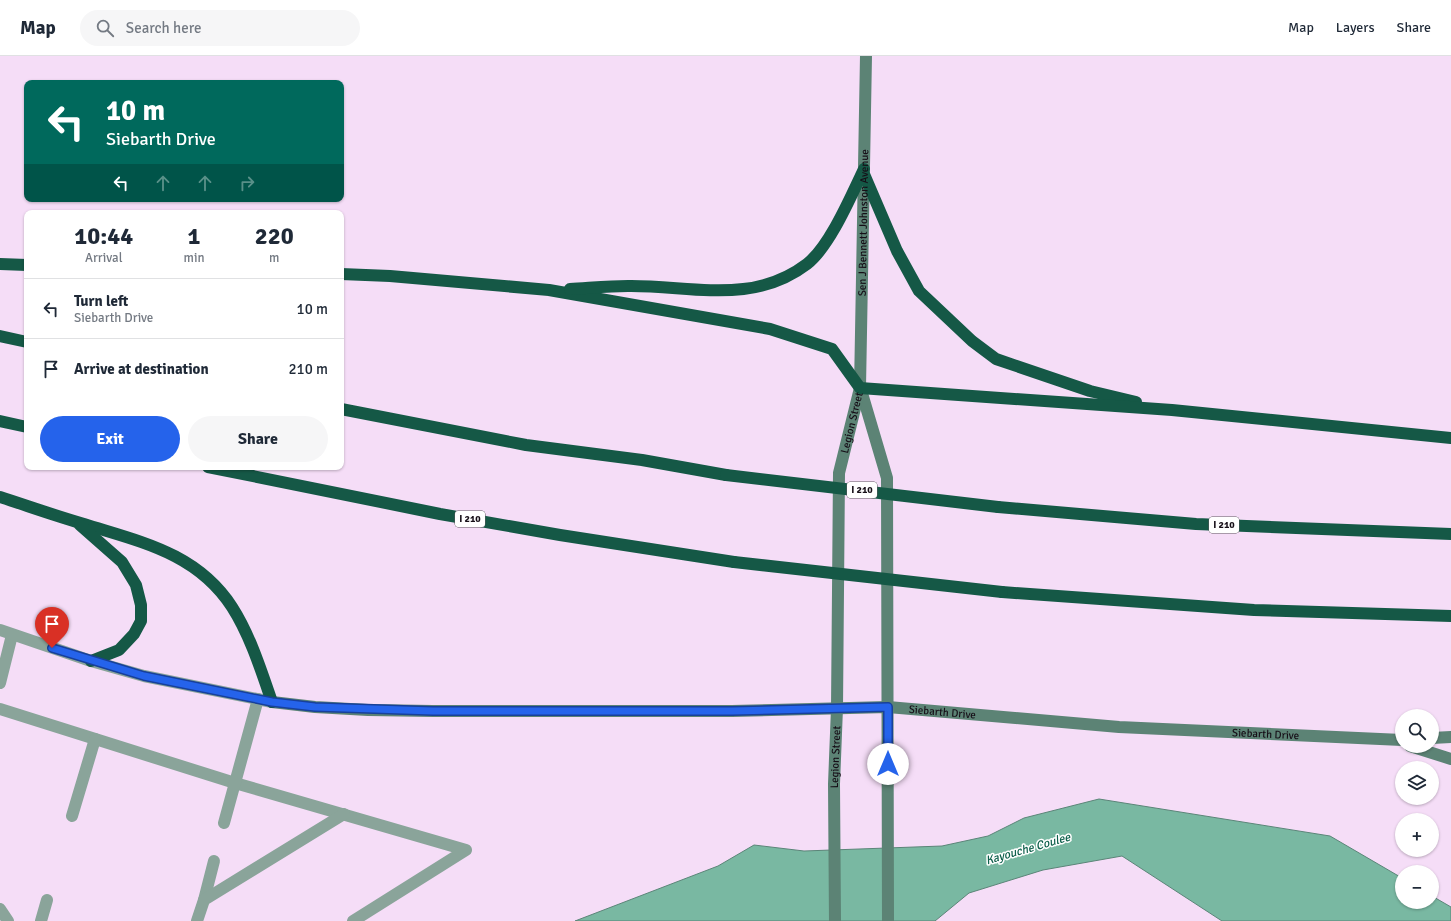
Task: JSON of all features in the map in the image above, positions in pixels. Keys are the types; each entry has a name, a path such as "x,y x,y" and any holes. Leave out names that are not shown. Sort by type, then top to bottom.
{"highway":[{"path":"549,290 628,286 722,292 756,289 781,279 807,264 822,247 844,211 864,172"},
{"path":"864,172 897,251 918,291 972,341 996,359 1042,375 1090,391 1172,410"},
{"path":"0,264 24,265"},
{"path":"344,274 390,276 549,290 770,330 832,349 860,388 1172,410 1451,438"},
{"path":"0,336 24,341"},
{"name":"I 210","path":"344,410 526,445 642,460 726,475 998,507 1196,524 1451,534"},
{"path":"0,421 24,426"},
{"name":"I 210","path":"223,470 440,514 560,535 734,562 1002,592 1254,610 1451,616"},
{"path":"0,497 76,522 151,544 179,556 197,569 232,607 257,659 272,702"},
{"path":"76,522 122,562 136,585 142,605 142,620 134,634 119,650 91,660"}],"street":[{"name":"Sen J Bennett Johnston Avenue","path":"860,388 866,56"},
{"name":"Legion Street","path":"860,388 887,478 888,921"},
{"name":"Legion Street","path":"835,921 834,784 837,708 839,473 860,388"},
{"name":"Siebarth Drive","path":"0,630 144,676 272,702 315,707 368,710 433,711 732,711 888,707 1119,727 1395,741"},
{"path":"0,682 12,634"},
{"path":"224,823 258,699"},
{"path":"0,710 235,783 466,850 354,921"},
{"path":"1439,738 1451,737"},
{"path":"72,816 95,739"},
{"path":"1432,753 1451,759"},
{"path":"204,900 344,814"},
{"path":"197,921 214,861"},
{"path":"41,921 47,900"},
{"path":"0,910 8,921"}],"water":[{"name":"Kayouche Coulee","path":"1099,799 1330,836 1395,874 1395,909 1439,909 1439,900 1451,907 1451,921 1222,921 1122,856 1043,870 969,893 935,921 575,921 718,866 754,845 804,851 942,846 988,836 1024,818"}],"route":[{"path":"52,648 144,676 272,702 315,707 368,710 433,711 732,711 888,707 888,764"}]}
